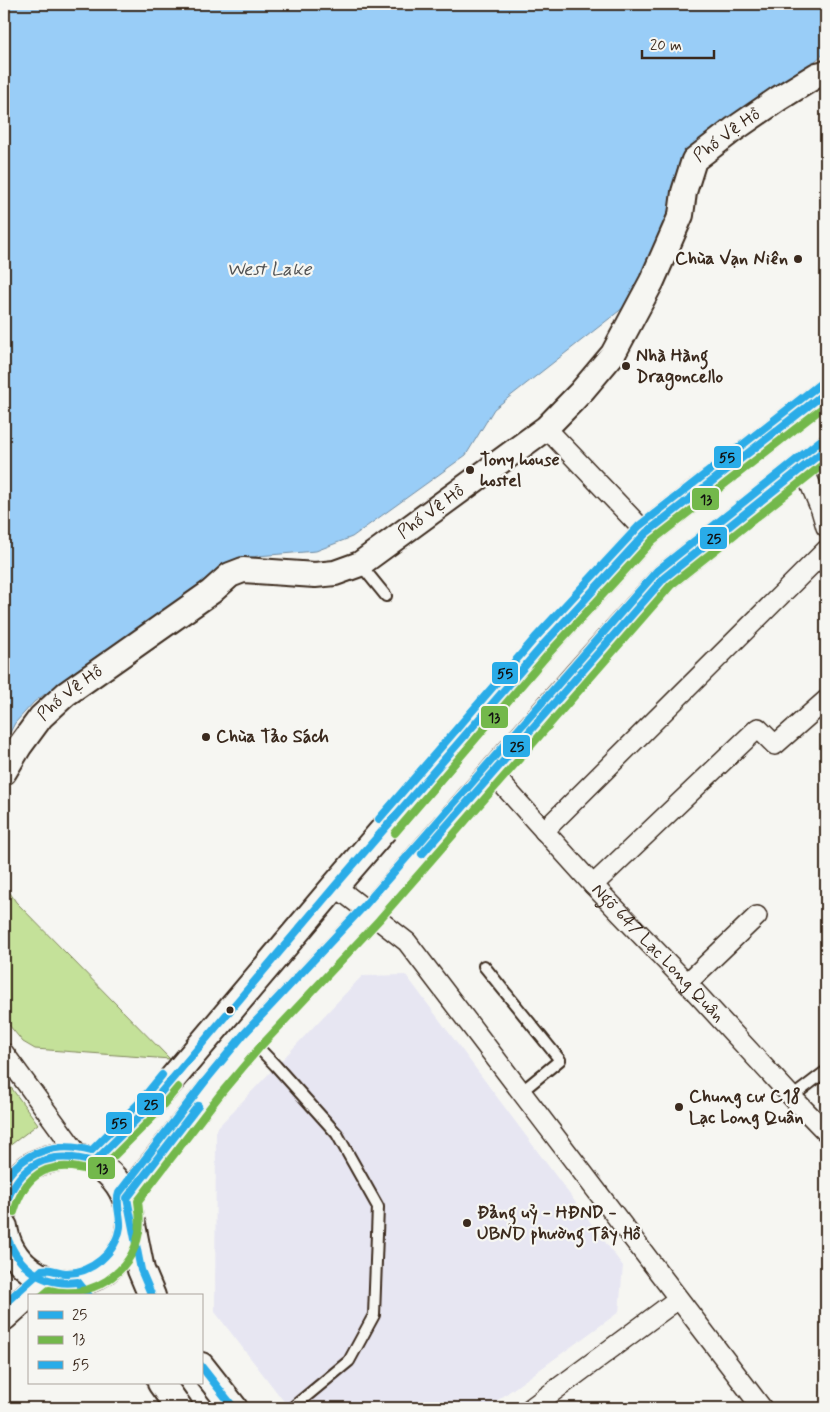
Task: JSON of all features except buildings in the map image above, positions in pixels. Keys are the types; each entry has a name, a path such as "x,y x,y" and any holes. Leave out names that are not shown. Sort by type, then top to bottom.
{"main road":[{"path":"87,1160 156,1098 335,886 543,646 646,533 826,392"},
{"path":"4,1234 14,1255 28,1270 46,1279 83,1289 110,1266 121,1253 128,1236 128,1208 214,1086 252,1040 371,913 664,578 826,449"},
{"path":"4,1209 16,1180 30,1167 47,1159 62,1157 87,1160 108,1171 119,1184 128,1208 141,1270 151,1294"},
{"path":"29,1294 46,1279"},
{"path":"4,1317 28,1295"},
{"path":"202,1367 234,1408"},
{"path":"162,1384 179,1408"}],"street":[{"name":"Phố Vệ Hồ","path":"4,772 18,748 41,717 66,694 211,592 230,576 243,570 315,575 335,574 360,564 546,428 581,392 613,354 652,281 682,215 684,192 694,160 778,98 817,75 826,73"},
{"path":"546,428 646,533"},
{"path":"803,466 826,527"},
{"path":"544,831 826,550"},
{"path":"593,885 758,728 775,745 826,700"},
{"name":"Ngõ 647 Lạc Long Quân","path":"492,773 593,885 792,1097 825,1128"},
{"path":"335,886 407,942 762,1408"},
{"path":"687,983 757,916"},
{"path":"4,1053 87,1160"},
{"path":"539,1406 678,1299"}],"lane":[{"path":"360,564 386,596"},
{"path":"484,966 560,1060 521,1092"},
{"path":"252,1040 337,1134 378,1207 374,1315 350,1361 292,1408"},
{"path":"792,1097 826,1071"}],"shaded area":[{"path":"406,975 623,1266 619,1312 487,1408 289,1408 215,1312 216,1129 362,976"}],"green space":[{"path":"4,884 16,902 170,1059 35,1049 23,1042 4,1019"},
{"path":"4,1078 38,1124 4,1150"}],"water":[{"name":"West Lake","path":"4,4 826,4 826,54 688,157 645,272 628,304 494,409 466,455 352,537 316,551 258,556 232,561 34,702 15,723 4,744"}],"transit line":[{"name":"55","path":"379,819 535,638 639,526 820,384"},
{"name":"25","path":"4,1209 10,1193 18,1180 26,1170 37,1163 62,1157 94,1162 146,1110 335,886 543,645 646,533 826,392"},
{"name":"13","path":"395,833 550,652 653,540 826,405"},
{"name":"55","path":"4,1304 42,1270 65,1273 84,1270 93,1266 108,1253 118,1236 120,1227 119,1193 244,1034 364,906 657,571 820,441"},
{"name":"25","path":"422,854 664,578 826,449"},
{"name":"13","path":"44,1294 49,1290 64,1292 94,1287 118,1271 128,1260 135,1247 140,1220 138,1201 222,1092 260,1047 379,920 671,585 826,462"},
{"name":"55","path":"4,1182 21,1163 42,1151 66,1147 91,1151 139,1103 162,1075"},
{"name":"13","path":"14,1212 29,1182 44,1171 65,1167 92,1171 100,1170 153,1117 178,1087"},
{"name":"25","path":"151,1294 141,1270 127,1198 198,1106"},
{"name":"25","path":"4,1227 14,1251 21,1262 30,1270 51,1281 64,1283 78,1282 87,1294"},
{"name":"25","path":"202,1367 234,1408"}],"place":[{"name":"Chùa Vạn Niên","path":"798,259"},
{"name":"Nhà Hàng Dragoncello","path":"626,366"},
{"name":"Tony house hostel","path":"470,470"},
{"name":"Chùa Tảo Sách","path":"206,737"},
{"name":"Chung cư C18 Lạc Long Quân","path":"679,1107"},
{"name":"Đảng uỷ - HĐND - UBND phường Tây Hồ","path":"467,1223"}]}
